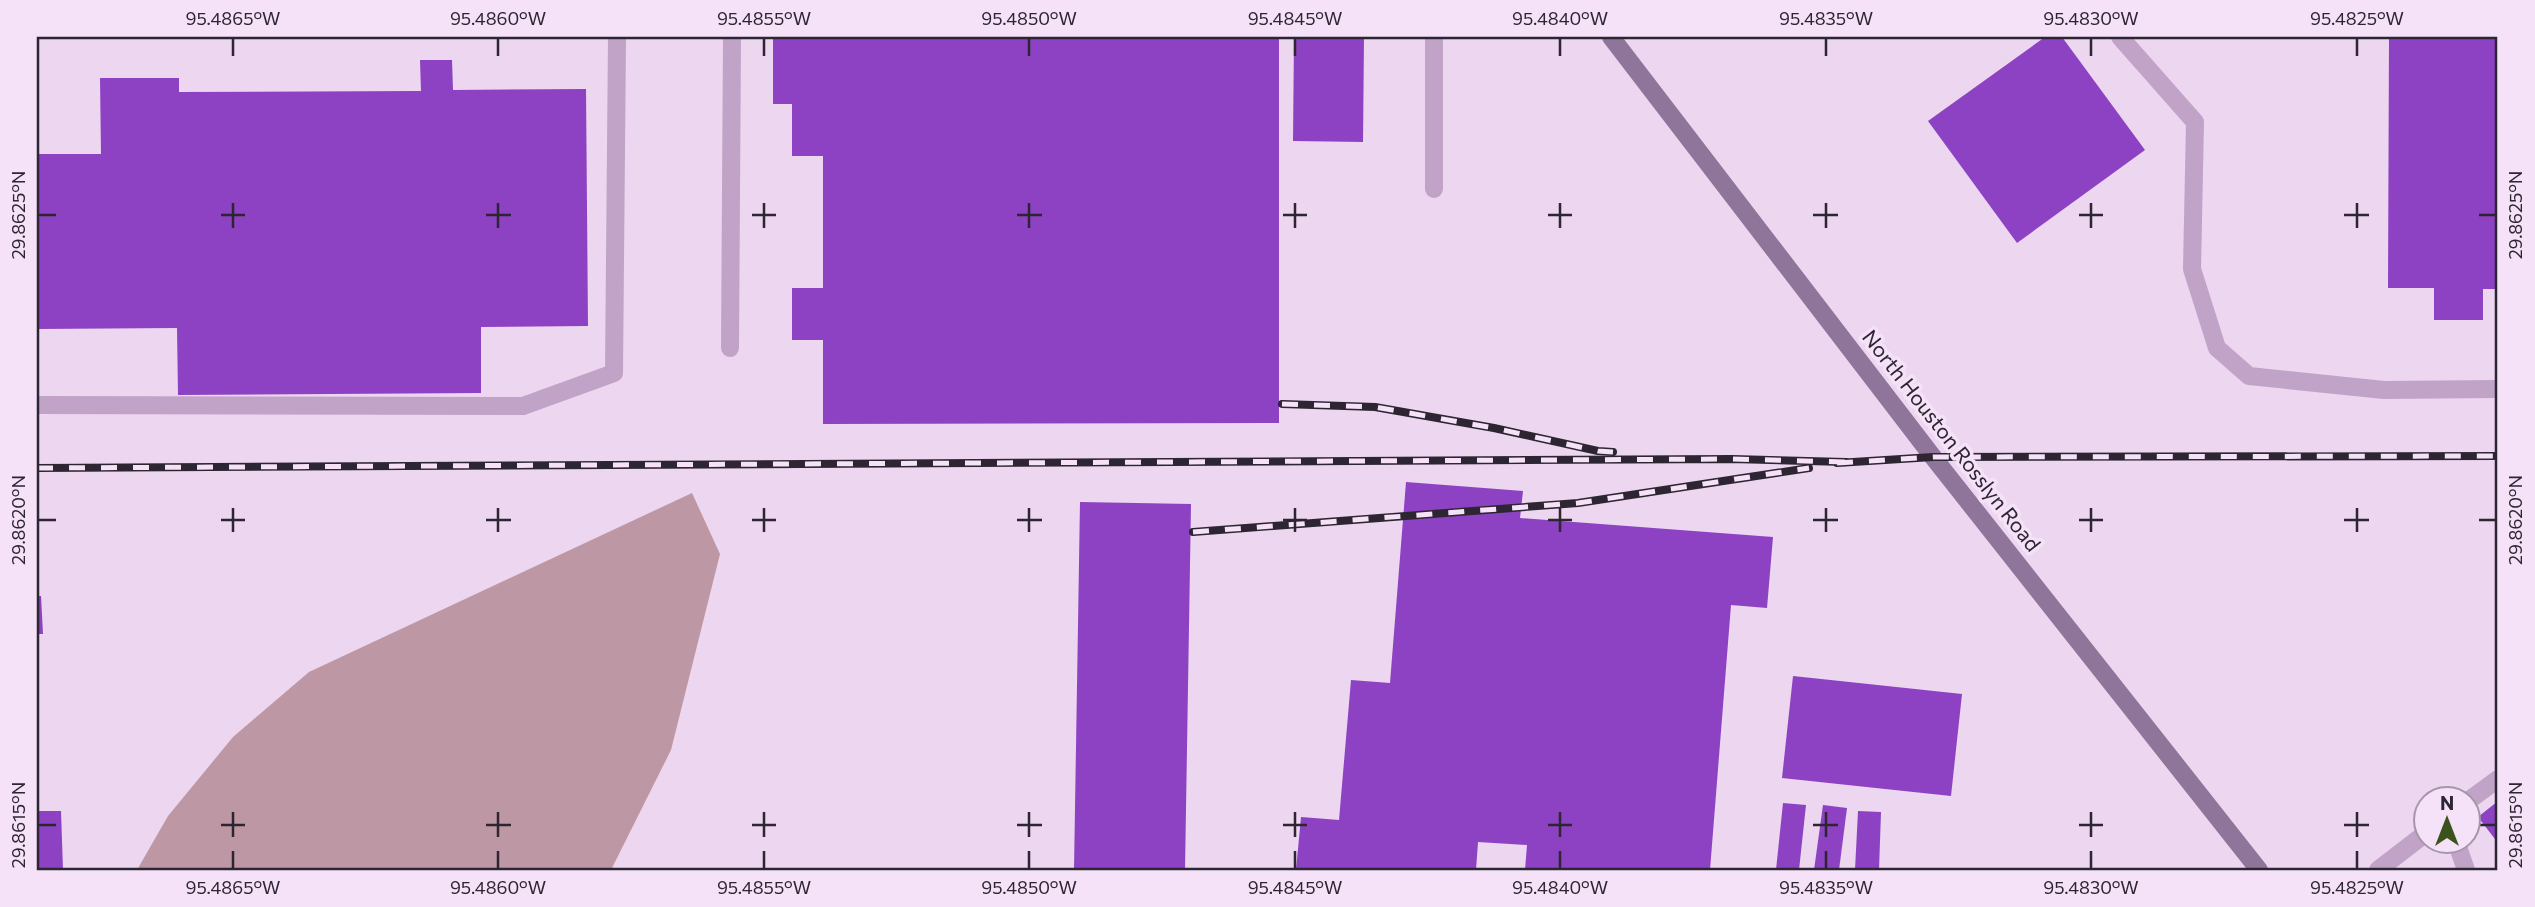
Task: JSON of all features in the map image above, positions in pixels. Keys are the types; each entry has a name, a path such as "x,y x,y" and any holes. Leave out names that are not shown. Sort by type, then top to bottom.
{"street":[{"name":"North Houston Rosslyn Road","path":"1611,37 1933,457 2259,870"}],"lane":[{"path":"37,405 523,406 614,373 617,37"},
{"path":"730,348 732,37"},
{"path":"1434,37 1434,189"},
{"path":"2120,37 2195,122 2192,269 2217,348 2249,376 2384,390 2498,389"},
{"path":"2482,791 2498,779"},
{"path":"2378,870 2412,844"}],"shaded area":[{"path":"692,493 720,554 671,750 611,870 137,870 168,816 233,737 309,672"}],"building":[{"path":"773,37 1279,37 1279,423 823,424 823,340 792,340 792,288 823,288 823,156 792,156 792,104 773,104"},
{"path":"1294,37 1364,37 1363,142 1293,141"},
{"path":"2045,37 2062,37 2145,150 2017,243 1928,121"},
{"path":"2389,37 2498,37 2498,289 2483,289 2483,320 2434,320 2434,288 2388,288"},
{"path":"420,60 452,60 453,90 586,89 588,326 481,327 481,393 178,395 177,328 37,329 37,154 101,154 100,78 179,78 179,92 421,91"},
{"path":"1406,482 1523,491 1520,518 1773,537 1767,608 1731,605 1710,870 1525,870 1527,845 1478,842 1476,870 1296,870 1301,817 1339,820 1351,680 1390,683"},
{"path":"1080,502 1191,504 1185,870 1074,870"},
{"path":"37,596 41,596 43,634 37,634"},
{"path":"1793,676 1962,694 1951,796 1782,778"},
{"path":"2498,801 2498,843 2482,822 2482,814"},
{"path":"1783,803 1806,805 1799,870 1776,870"},
{"path":"1823,805 1847,808 1839,870 1814,870"},
{"path":"37,811 61,811 63,870 37,870"},
{"path":"1858,811 1881,812 1879,870 1855,870"}],"railway":[{"path":"1282,404 1375,407 1613,452"},
{"path":"1837,463 1933,457 2498,456"},
{"path":"37,468 1732,459 1846,462"},
{"path":"1193,532 1578,503 1809,468"}]}
